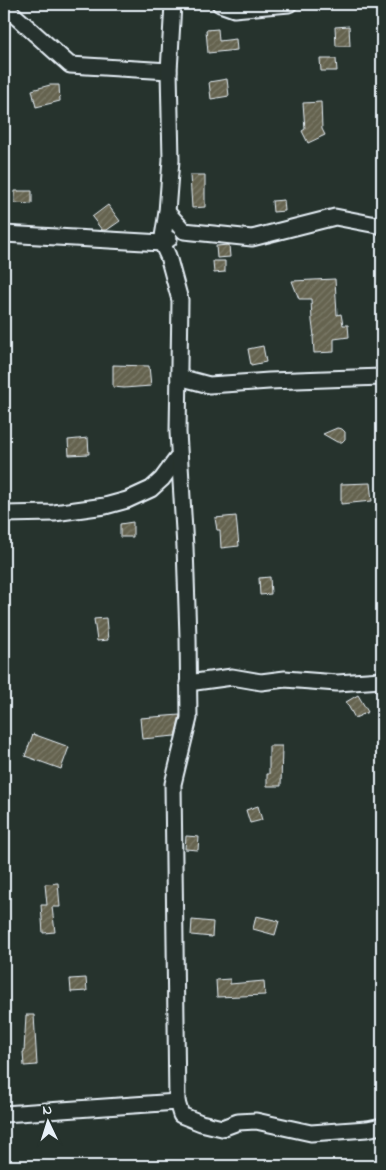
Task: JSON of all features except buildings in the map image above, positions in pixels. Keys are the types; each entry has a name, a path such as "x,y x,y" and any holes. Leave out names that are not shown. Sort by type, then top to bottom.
{"street":[{"path":"173,4 169,71 171,160 167,212 162,243 168,256 180,300 178,432 188,637 188,718 173,784 177,1102 181,1115 201,1123 222,1128 238,1122 256,1120 311,1133 367,1129 382,1126"},
{"path":"220,4 234,9 289,4"},
{"path":"4,6 70,65 169,71"},
{"path":"167,212 184,231"},
{"path":"4,234 162,243 184,231 252,238 335,216 382,226"},
{"path":"179,377 209,385 382,377"},
{"path":"4,514 54,513 105,506 127,500 151,489 162,479 180,456"},
{"path":"188,683 232,677 261,682 285,679 337,683 382,680"},
{"path":"4,1114 177,1102"}]}
